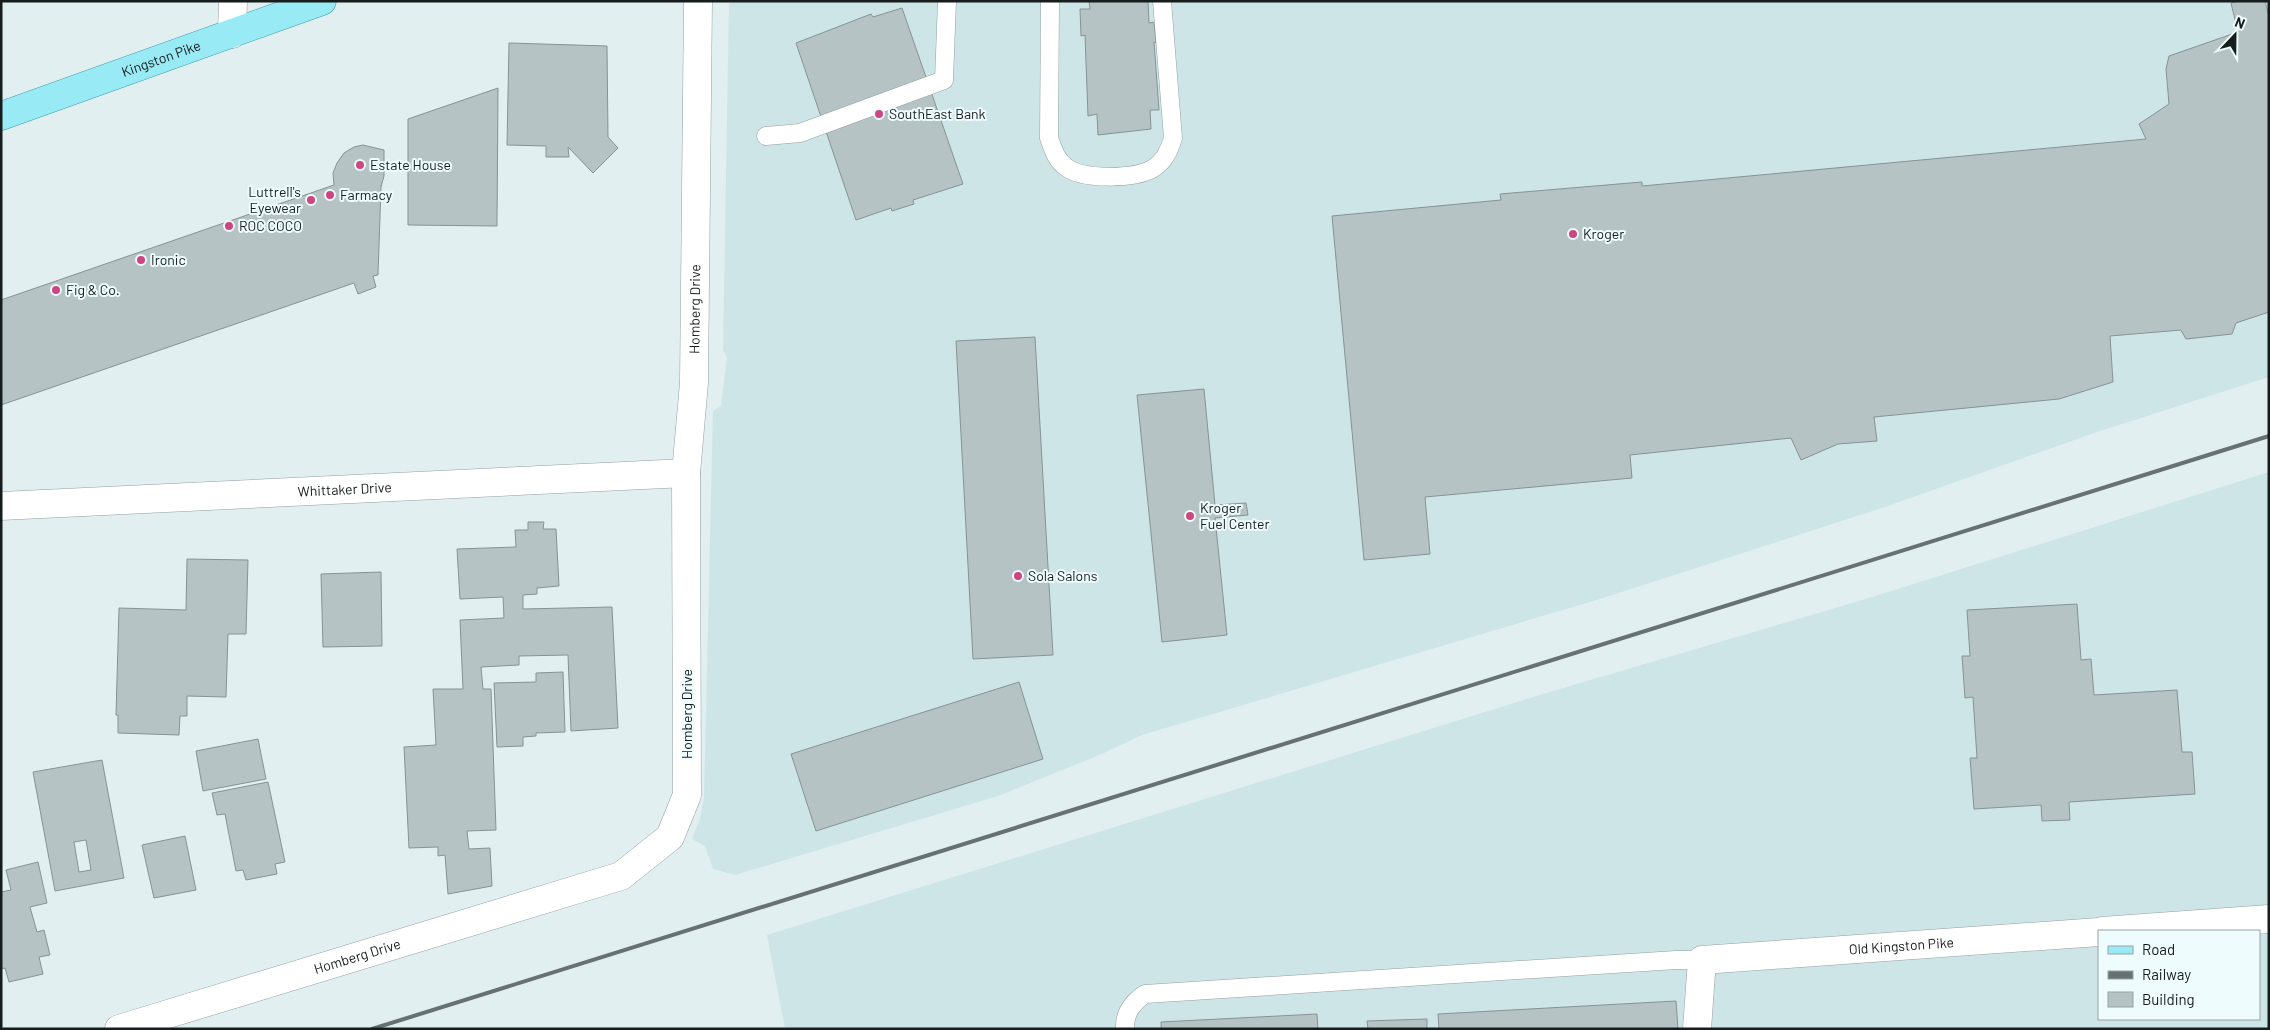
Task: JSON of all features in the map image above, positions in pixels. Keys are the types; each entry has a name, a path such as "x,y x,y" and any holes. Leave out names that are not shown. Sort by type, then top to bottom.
{"main road":[{"name":"Kingston Pike","path":"1,116 322,1"}],"street":[{"path":"232,34 233,1"},
{"name":"Homberg Drive","path":"120,1029 621,876 670,837 687,795 686,473 694,383 698,1"},
{"name":"Whittaker Drive","path":"1,506 686,473"},
{"name":"Old Kingston Pike","path":"2115,930 2269,919"},
{"name":"Old Kingston Pike","path":"1702,960 2098,931"},
{"path":"1697,1029 1702,960"}],"lane":[{"path":"766,136 800,133 944,80 947,1"},
{"path":"1050,1 1049,138 1055,155 1066,168 1073,171 1109,177 1133,176 1152,169 1168,155 1173,138 1162,1"},
{"path":"1125,1029 1124,1018 1136,1001 1145,994 1676,960 1702,960"}],"shaded area":[{"path":"729,1 2269,1 2269,377 2097,432 1882,508 1600,599 1142,735 1104,753 998,796 735,875 713,869 705,846 692,839 700,819 704,798 713,411 721,406 727,358 723,350"},
{"path":"2269,472 2269,1029 785,1029 767,935 1546,693 1869,598"}],"building":[{"path":"1089,1 1148,1 1149,23 1154,22 1159,110 1150,110 1151,129 1098,135 1097,114 1088,116 1085,35 1081,36 1080,9 1090,9"},
{"path":"2239,1 2265,1 2269,16 2269,312 2236,323 2232,334 2186,339 2181,330 2110,336 2113,382 2059,399 1874,417 1877,441 1838,444 1801,460 1791,438 1630,455 1632,478 1425,497 1430,554 1364,560 1332,216 1501,200 1500,194 1642,182 1642,186 2146,139 2139,124 2169,104 2166,69 2169,56 2238,32 2231,3"},
{"name":"SouthEast Bank","path":"902,8 963,184 913,200 914,204 892,211 891,208 856,220 796,43 871,14 873,17"},
{"path":"509,43 607,46 608,137 618,148 593,173 568,147 569,157 546,157 546,146 507,145"},
{"path":"498,88 497,226 408,225 408,119"},
{"path":"363,145 384,150 378,275 373,276 376,287 358,294 354,283 1,405 1,300 334,185 333,173 344,153 354,147"},
{"path":"1035,337 1053,655 973,659 956,341"},
{"name":"Kroger Fuel Center","path":"1204,389 1215,505 1246,503 1248,515 1215,518 1227,635 1162,642 1137,395"},
{"path":"528,522 544,522 543,529 556,529 559,586 537,588 537,594 523,595 523,609 612,607 618,728 571,731 568,655 519,656 519,665 481,667 483,689 491,689 496,830 467,831 469,849 490,848 492,886 448,894 445,855 438,856 438,847 409,848 404,747 436,745 433,689 463,689 460,620 504,618 503,597 460,599 457,549 516,547 515,530 528,530"},
{"path":"187,559 248,560 246,634 228,634 226,697 187,696 187,716 180,716 179,735 118,733 118,715 116,715 119,608 186,610"},
{"path":"381,572 382,646 323,647 321,574"},
{"path":"2077,604 2081,660 2091,659 2094,695 2177,690 2182,752 2192,752 2195,794 2069,802 2070,820 2042,821 2041,805 1974,809 1970,758 1977,758 1973,697 1965,698 1962,656 1970,656 1967,610"},
{"path":"563,672 565,732 536,733 536,736 523,737 523,746 497,747 494,683 536,682 536,673"},
{"path":"1019,682 1043,759 816,831 791,754"},
{"path":"258,739 266,779 203,791 196,751"},
{"path":"102,760 124,878 55,891 33,772","holes":["86,840 91,870 79,872 74,842"]},
{"path":"268,782 285,862 275,864 277,874 246,880 243,870 236,871 225,814 217,815 212,793"},
{"path":"185,836 196,890 154,898 142,845"},
{"path":"38,862 47,903 30,907 37,932 44,930 50,955 39,957 43,974 9,982 5,968 1,969 1,892 11,890 6,870"},
{"path":"1676,1001 1678,1029 1439,1029 1438,1014"},
{"path":"1317,1014 1318,1029 1161,1029 1161,1022"},
{"path":"1427,1019 1427,1029 1368,1029 1367,1021"}],"railway":[{"path":"372,1029 2269,436"}],"place":[{"name":"SouthEast Bank","path":"879,114"},
{"name":"Estate House","path":"360,165"},
{"name":"Farmacy","path":"330,195"},
{"name":"Luttrell's Eyewear","path":"311,200"},
{"name":"ROC COCO","path":"229,226"},
{"name":"Kroger","path":"1573,234"},
{"name":"Ironic","path":"141,260"},
{"name":"Fig & Co.","path":"56,290"},
{"name":"Kroger Fuel Center","path":"1190,516"},
{"name":"Sola Salons","path":"1018,576"}]}
